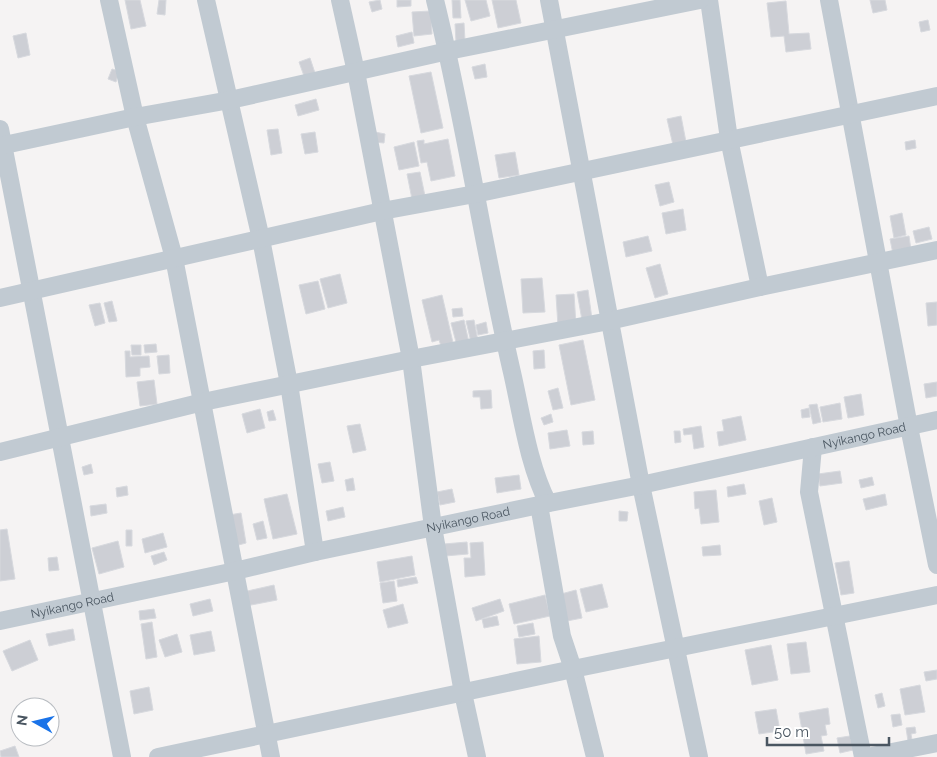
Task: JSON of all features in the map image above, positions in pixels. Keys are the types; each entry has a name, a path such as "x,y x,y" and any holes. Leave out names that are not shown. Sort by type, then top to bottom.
{"street":[{"path":"109,0 135,117 174,258 271,757"},
{"path":"206,0 262,239 289,384 315,552"},
{"path":"340,0 356,72 411,359 434,527 463,693 477,757"},
{"path":"435,0 448,51 505,341 543,504 562,636 573,669 595,757"},
{"path":"548,0 641,486 699,757"},
{"path":"122,757 1,140 230,100 448,51 700,0"},
{"path":"709,0 729,139 760,286"},
{"path":"829,0 909,427 937,565"},
{"path":"0,298 382,211 475,194 937,96"},
{"path":"0,452 203,402 609,321 760,286 937,250"},
{"name":"Nyikango Road","path":"0,621 315,552 543,504 641,486 937,420"},
{"path":"813,447 809,492 863,757"},
{"path":"158,757 573,669 937,595"},
{"path":"867,757 937,743"}],"building":[{"path":"125,0 140,0 146,26 131,29"},
{"path":"159,0 166,0 165,15 157,14"},
{"path":"380,0 382,9 372,12 369,2"},
{"path":"397,0 411,0 411,6 397,7"},
{"path":"452,0 460,0 461,18 453,18"},
{"path":"465,0 486,0 490,16 471,21"},
{"path":"492,0 516,0 521,23 498,28"},
{"path":"870,0 885,0 887,10 873,13"},
{"path":"786,1 789,34 809,33 811,49 786,52 784,36 771,37 767,3"},
{"path":"431,11 432,34 414,36 412,12"},
{"path":"928,20 930,30 921,32 919,22"},
{"path":"464,23 465,41 456,42 455,24"},
{"path":"412,32 414,43 398,47 396,36"},
{"path":"26,33 30,55 18,58 13,36"},
{"path":"310,58 315,73 304,76 299,62"},
{"path":"485,64 487,77 475,79 472,67"},
{"path":"112,69 119,71 116,82 108,79"},
{"path":"431,72 443,128 421,133 409,76"},
{"path":"316,99 319,110 298,116 295,105"},
{"path":"681,116 686,142 673,145 667,119"},
{"path":"278,129 282,153 271,155 267,130"},
{"path":"315,132 318,152 305,154 301,134"},
{"path":"375,132 385,134 384,143 374,142"},
{"path":"448,139 455,176 431,181 427,162 421,163 417,141 424,140 424,144"},
{"path":"915,140 916,148 906,150 905,142"},
{"path":"414,142 419,166 399,170 394,147"},
{"path":"515,152 519,175 499,178 495,155"},
{"path":"420,172 425,196 412,199 407,174"},
{"path":"669,182 674,202 660,206 655,185"},
{"path":"683,209 686,230 666,234 662,213"},
{"path":"902,213 906,235 894,238 890,216"},
{"path":"929,227 932,239 916,243 913,231"},
{"path":"648,236 652,251 626,257 623,242"},
{"path":"909,236 911,250 893,254 890,239"},
{"path":"660,264 668,294 655,298 646,268"},
{"path":"340,274 347,303 328,308 320,279"},
{"path":"542,278 545,312 523,313 521,279"},
{"path":"318,281 325,309 306,314 299,285"},
{"path":"588,290 592,319 582,320 577,292"},
{"path":"574,294 576,325 558,326 556,295"},
{"path":"442,295 454,347 442,349 439,340 432,342 422,300"},
{"path":"112,301 117,321 109,322 104,303"},
{"path":"937,302 937,325 928,326 926,303"},
{"path":"100,303 105,323 95,326 89,305"},
{"path":"462,308 463,316 453,317 452,309"},
{"path":"464,320 469,343 457,346 451,323"},
{"path":"474,320 478,341 471,342 466,321"},
{"path":"486,322 488,333 478,335 476,325"},
{"path":"583,340 595,400 571,405 559,345"},
{"path":"156,344 157,352 145,353 144,345"},
{"path":"131,345 141,345 141,355 132,355"},
{"path":"544,350 545,368 534,369 533,351"},
{"path":"125,351 130,351 130,357 149,356 150,367 140,368 140,376 126,377"},
{"path":"169,355 170,373 159,374 157,356"},
{"path":"154,380 157,404 140,406 137,382"},
{"path":"937,382 937,396 926,398 924,384"},
{"path":"558,388 563,408 553,410 548,391"},
{"path":"491,390 492,408 481,409 480,397 473,397 473,391"},
{"path":"861,394 864,415 848,418 844,397"},
{"path":"840,403 842,419 823,422 820,407"},
{"path":"817,404 821,422 813,424 809,405"},
{"path":"809,408 810,417 802,418 801,410"},
{"path":"260,409 265,428 247,433 242,414"},
{"path":"273,410 276,420 269,421 267,412"},
{"path":"551,414 553,422 544,425 541,418"},
{"path":"741,416 746,440 719,446 717,432 724,431 722,420"},
{"path":"360,424 366,450 353,453 347,426"},
{"path":"701,426 704,447 694,449 692,434 684,435 683,429"},
{"path":"567,430 570,446 550,449 548,433"},
{"path":"593,431 594,444 583,445 582,432"},
{"path":"674,431 680,431 681,442 675,443"},
{"path":"330,462 334,481 322,483 318,464"},
{"path":"91,464 93,473 84,475 82,467"},
{"path":"840,471 842,483 820,486 818,474"},
{"path":"519,475 521,489 497,493 495,478"},
{"path":"872,477 874,485 861,488 859,480"},
{"path":"353,478 355,490 347,491 345,480"},
{"path":"744,484 746,494 728,497 727,487"},
{"path":"127,486 128,495 117,497 116,488"},
{"path":"452,489 455,502 440,505 437,492"},
{"path":"716,490 719,522 701,524 699,508 695,509 694,492"},
{"path":"287,494 297,534 273,539 264,499"},
{"path":"885,494 887,505 866,510 863,499"},
{"path":"772,498 777,522 764,525 759,501"},
{"path":"106,504 107,513 91,516 90,506"},
{"path":"343,507 345,517 328,521 326,511"},
{"path":"619,511 628,512 627,521 619,521"},
{"path":"241,513 246,543 235,546 229,515"},
{"path":"263,521 267,538 257,540 253,524"},
{"path":"7,529 15,579 0,581 0,530"},
{"path":"126,530 132,530 132,546 126,546"},
{"path":"163,533 167,547 145,553 142,539"},
{"path":"118,541 124,567 99,574 92,548"},
{"path":"467,542 468,554 445,556 444,544"},
{"path":"483,542 485,575 465,577 464,558 471,558 470,543"},
{"path":"720,545 721,555 703,556 702,547"},
{"path":"164,552 167,560 154,565 151,556"},
{"path":"412,556 415,575 380,582 377,562"},
{"path":"57,557 59,570 49,571 48,558"},
{"path":"849,561 854,593 841,595 835,563"},
{"path":"416,577 418,583 398,587 397,580"},
{"path":"394,581 397,601 383,603 380,583"},
{"path":"602,584 608,607 586,612 580,589"},
{"path":"274,585 277,600 246,606 243,592"},
{"path":"576,590 582,618 567,621 561,594"},
{"path":"545,595 550,616 514,624 509,604"},
{"path":"210,599 213,611 193,616 190,604"},
{"path":"500,599 504,611 476,621 472,608"},
{"path":"403,604 408,623 388,628 383,610"},
{"path":"154,609 156,618 140,620 139,611"},
{"path":"497,616 499,625 484,628 482,619"},
{"path":"152,622 157,657 146,659 141,624"},
{"path":"533,623 535,634 519,637 517,626"},
{"path":"73,629 75,640 49,646 46,634"},
{"path":"211,631 215,651 194,655 190,635"},
{"path":"177,634 182,652 165,657 159,640"},
{"path":"539,636 541,662 517,664 514,639"},
{"path":"30,640 38,660 12,671 3,651"},
{"path":"806,642 810,672 791,674 787,644"},
{"path":"771,645 778,680 752,685 745,650"},
{"path":"937,670 937,679 926,681 924,672"},
{"path":"920,685 925,712 905,715 900,689"},
{"path":"149,687 153,710 134,714 130,691"},
{"path":"882,693 885,706 878,708 875,695"},
{"path":"828,708 830,724 825,725 827,735 821,736 824,751 806,754 799,713"},
{"path":"776,709 780,731 759,734 755,712"},
{"path":"900,714 902,725 893,727 891,715"},
{"path":"915,727 916,733 911,734 912,740 908,741 906,728"},
{"path":"850,736 853,750 840,753 837,738"},
{"path":"15,747 19,757 1,757 0,751"}]}
